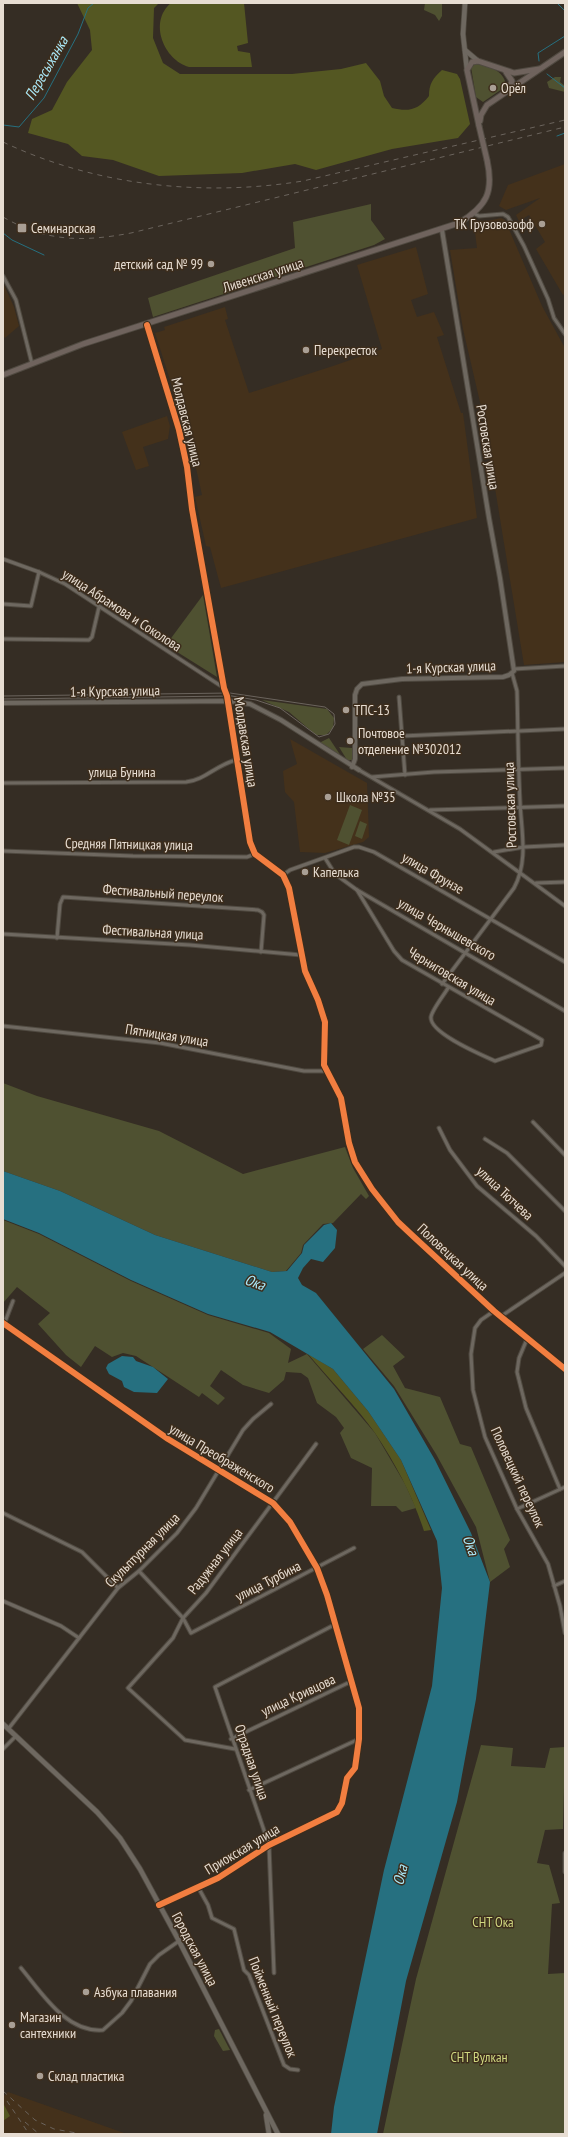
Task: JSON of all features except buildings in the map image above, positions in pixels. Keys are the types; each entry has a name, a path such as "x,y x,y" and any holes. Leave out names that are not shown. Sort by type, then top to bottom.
{"main road":[{"path":"465,3 464,49 467,70 474,103 480,106 487,105 565,52"},
{"path":"464,49 478,61 505,72 522,73 539,69"},
{"path":"467,70 472,62 478,61"},
{"path":"505,72 512,81 507,92"},
{"name":"Ливенская улица","path":"3,376 84,344 442,230 459,223 485,202 488,194 490,172 474,103"},
{"path":"479,126 481,115 487,105"},
{"name":"Городская улица","path":"3,1724 97,1812 120,1838 179,1941 278,2134"},
{"path":"264,2109 269,2134"}],"street":[{"path":"473,213 479,216 503,214 508,217 524,246 548,299 554,318 565,334"},
{"name":"Ростовская улица","path":"442,230 500,578 517,690 520,809 524,847 520,872 514,888 442,984"},
{"path":"3,276 16,300 32,364"},
{"name":"Молдавская улица","path":"147,325 179,430 187,467 192,509 224,688 228,700 236,760 250,842 255,854"},
{"name":"улица Абрамова и Соколова","path":"3,559 39,572 65,584 224,688"},
{"path":"3,604 31,606 39,572"},
{"path":"3,639 89,640 92,637 99,607"},
{"name":"1-я Курская улица","path":"352,766 355,760 355,695 359,687 365,682 402,679 503,677 513,671 565,666"},
{"path":"399,697 405,775"},
{"path":"228,700 250,704 275,717 352,766 460,828 565,906"},
{"name":"1-я Курская улица","path":"3,703 228,700"},
{"path":"402,736 565,729"},
{"name":"улица Бунина","path":"3,783 191,782 203,777 224,763 236,760"},
{"path":"372,777 434,772 565,768"},
{"path":"428,810 520,809 565,806"},
{"path":"494,852 524,847 565,845"},
{"name":"улица Фрунзе","path":"283,875 290,870 354,847 359,847 374,852 565,962"},
{"name":"Средняя Пятницкая улица","path":"3,852 247,857 255,854"},
{"path":"255,854 283,875 289,888 305,971 318,1000 325,1022 323,1058 327,1071"},
{"name":"улица Чернышевского","path":"325,858 335,874 357,890 565,1011"},
{"path":"536,883 565,882"},
{"name":"Черниговская улица","path":"357,890 394,951 402,960 448,988 542,1040 541,1045 495,1061 461,1044 433,1027 431,1016 448,988"},
{"name":"Фестивальный переулок","path":"57,938 60,904 63,897 262,912 264,915 261,952"},
{"name":"Фестивальная улица","path":"3,934 190,945 301,955"},
{"name":"Пятницкая улица","path":"3,1026 160,1043 304,1071 327,1071"},
{"name":"Половецкая улица","path":"327,1071 341,1098 349,1143 355,1162 398,1222 500,1317 565,1369"},
{"path":"533,1122 565,1155"},
{"name":"улица Тютчева","path":"439,1128 450,1150 477,1186 536,1236 565,1266"},
{"path":"485,1139 507,1153 565,1212"},
{"path":"500,1317 565,1273"},
{"path":"4,1325 13,1301"},
{"name":"Половецкий переулок","path":"494,1311 481,1320 476,1328 471,1354 473,1390 485,1437 517,1509 548,1564 565,1633"},
{"name":"улица Преображенского","path":"4,1325 168,1439 219,1472 229,1476 273,1503 290,1522 317,1568 327,1595 334,1625 359,1708 359,1739 355,1768 347,1778 342,1803 337,1812"},
{"path":"527,1339 519,1358 517,1372 526,1408 560,1489"},
{"name":"Скульптурная улица","path":"9,1728 118,1588 138,1571 177,1533 219,1472 243,1430 252,1419 271,1404"},
{"name":"Радужная улица","path":"235,1749 186,1740 128,1688 173,1638 183,1618 206,1593 316,1444"},
{"path":"517,1509 565,1487"},
{"path":"3,1513 82,1552 118,1588"},
{"name":"улица Турбина","path":"183,1618 191,1633 354,1548"},
{"path":"138,1571 183,1618"},
{"path":"554,1586 565,1581"},
{"path":"3,1601 61,1626 80,1638"},
{"name":"Отрадная улица","path":"274,1973 269,1845 214,1687 334,1625"},
{"name":"улица Кривцова","path":"231,1739 352,1681"},
{"path":"3,1749 16,1735"},
{"path":"250,1790 359,1739"},
{"name":"Приокская улица","path":"159,1905 218,1878 269,1845 337,1812"},
{"path":"565,1853 565,1872"},
{"name":"Пойменный переулок","path":"198,1888 208,1905 212,1918 234,1929 237,1936 244,1970 249,1975 284,2065 290,2069 298,2070"},
{"path":"21,1968 52,2004 70,2021 87,2029 103,2030 122,2013 131,2000 150,1964 159,1955 179,1941"}],"shaded area":[{"path":"565,164 565,294 563,295 536,249 545,242 529,215 519,221 516,215 540,198 506,210 499,206 508,185"},
{"path":"501,218 505,220 542,306 565,348 565,662 524,665 483,415 463,329 450,250 477,248 474,224"},
{"path":"416,247 428,294 411,300 417,317 434,312 444,335 437,337 461,413 463,413 477,518 221,588 210,547 206,546 195,497 202,495 196,468 191,467 193,450 196,449 185,413 181,414 155,333 165,330 164,327 225,307 228,319 225,320 249,393 333,366 382,349 357,265"},
{"path":"3,283 14,307 19,326 5,338 3,336"},
{"path":"167,416 170,426 168,439 143,447 149,466 136,470 122,432"},
{"name":"Школа №35","path":"290,739 367,783 369,837 363,842 325,853 300,852 294,802 285,792 283,771 297,764"},
{"path":"8,2092 127,2134 3,2134 3,2097"}],"green space":[{"path":"77,3 159,3 154,8 153,38 163,63 180,74 292,74 341,69 366,63 380,81 384,96 392,108 408,110 417,107 425,101 429,96 432,82 442,70 457,74 460,79 470,124 458,138 392,149 316,170 295,164 242,173 159,176 113,160 82,156 68,144 28,133 32,119 52,110 67,82 92,50 90,30"},
{"path":"171,3 244,3 248,43 237,46 238,51 250,53 252,67 189,67 172,57 162,40 160,30 164,11"},
{"path":"425,3 442,3 442,16 439,21 435,15 424,10"},
{"path":"477,63 496,70 505,82 505,87 483,102 476,97 471,67"},
{"path":"555,77 561,77 560,82 565,86 565,92 549,88 547,82"},
{"path":"371,204 371,220 385,239 374,245 153,317 148,298 295,248 293,222"},
{"path":"203,595 217,677 166,645"},
{"path":"262,700 327,709 334,718 333,728 326,735 316,735 289,712"},
{"path":"329,738 341,756 319,743"},
{"path":"339,747 352,748 352,760 347,760"},
{"path":"350,805 362,810 349,845 337,840"},
{"path":"360,821 367,824 362,839 355,836"},
{"path":"3,1083 37,1096 159,1131 243,1174 345,1147 353,1168 369,1196 366,1199 361,1194 333,1223 323,1224 303,1245 301,1253 286,1271 272,1272 155,1235 60,1191 3,1171"},
{"path":"3,1220 39,1234 131,1281 208,1315 269,1333 291,1349 288,1363 307,1354 375,1433 405,1484 416,1508 402,1512 396,1506 371,1506 372,1468 351,1458 340,1433 344,1428 336,1417 317,1403 308,1378 301,1373 286,1372 284,1380 269,1393 243,1385 221,1370 210,1386 225,1398 218,1405 202,1393 199,1397 136,1356 123,1353 112,1357 95,1346 81,1367 66,1355 38,1324 50,1313 17,1287 3,1303"},
{"path":"382,1335 405,1357 393,1366 405,1388 440,1397 460,1444 471,1447 510,1540 504,1549 510,1567 490,1582 476,1527 436,1454 394,1386 363,1349"},
{"path":"308,1354 333,1369 368,1411 401,1460 431,1530 424,1531 415,1506 403,1481 375,1433"},
{"path":"481,1745 513,1748 511,1766 545,1768 550,1748 565,1747 563,1829 545,1830 537,1863 549,1865 560,1903 552,1904 548,1974 565,1973 565,2134 383,2134 416,1979"},
{"path":"219,2029 230,2050 223,2051 214,2036 215,2030"},
{"path":"3,2103 10,2116 3,2121"}],"water":[{"name":"Ока","path":"3,1171 60,1191 155,1235 272,1272 287,1271 302,1253 304,1245 324,1225 331,1223 337,1230 335,1248 323,1262 311,1259 303,1268 298,1278 302,1285 316,1293 394,1389 435,1460 471,1533 490,1582 476,1699 457,1802 406,1981 377,2134 331,2134 334,2107 384,1870 432,1686 442,1588 437,1541 401,1460 368,1411 333,1369 270,1332 208,1314 131,1280 39,1233 3,1219"},
{"path":"122,1356 133,1357 136,1361 153,1367 168,1379 157,1393 134,1392 124,1387 122,1381 109,1374 106,1368 108,1364"}],"waterway":[{"name":"Пересыханка","path":"3,125 19,127 44,98 78,34 88,8 94,3"},
{"path":"557,3 565,11"},
{"path":"539,61 538,53 565,36"},
{"path":"547,74 565,88"},
{"path":"557,136 565,133"},
{"path":"3,233 12,240 44,255"}],"tram line":[{"path":"3,696 230,693 325,707 334,714 335,724 329,734 319,737 280,708 256,700 232,696 3,699"}],"railway":[{"path":"3,142 38,157 75,169 112,178 150,184 227,188 265,186 303,181 565,120"},
{"path":"3,217 34,231 65,238 97,238 113,236 131,233 565,127"},
{"path":"3,2091 35,2120 54,2129 82,2134"},
{"path":"7,2101 29,2134"},
{"path":"25,2122 39,2134"}],"cycle path":[{"path":"147,325 179,430 187,467 192,509 224,688 227,696 250,842 255,854 283,875 289,888 305,971 318,1000 325,1022 324,1065 341,1098 349,1143 355,1162 372,1189 398,1222 494,1311 565,1369"},
{"path":"3,1323 168,1439 273,1503 290,1522 317,1568 327,1595 359,1708 359,1739 355,1768 347,1778 342,1803 337,1812 269,1845 218,1878 159,1905"}],"place":[{"name":"Орёл","path":"493,88"},
{"name":"ТК Грузовозофф","path":"542,224"},
{"name":"Семинарская","path":"22,228"},
{"name":"детский сад № 99","path":"211,264"},
{"name":"Перекресток","path":"306,350"},
{"name":"ТПС-13","path":"346,710"},
{"name":"Почтовое отделение №302012","path":"350,741"},
{"name":"Школа №35","path":"328,797"},
{"name":"Капелька","path":"305,872"},
{"name":"Азбука плавания","path":"86,1992"},
{"name":"Магазин сантехники","path":"12,2025"},
{"name":"Склад пластика","path":"40,2076"}],"park label":[{"name":"СНТ Ока","path":"493,1922"},
{"name":"СНТ Вулкан","path":"479,2057"}]}
